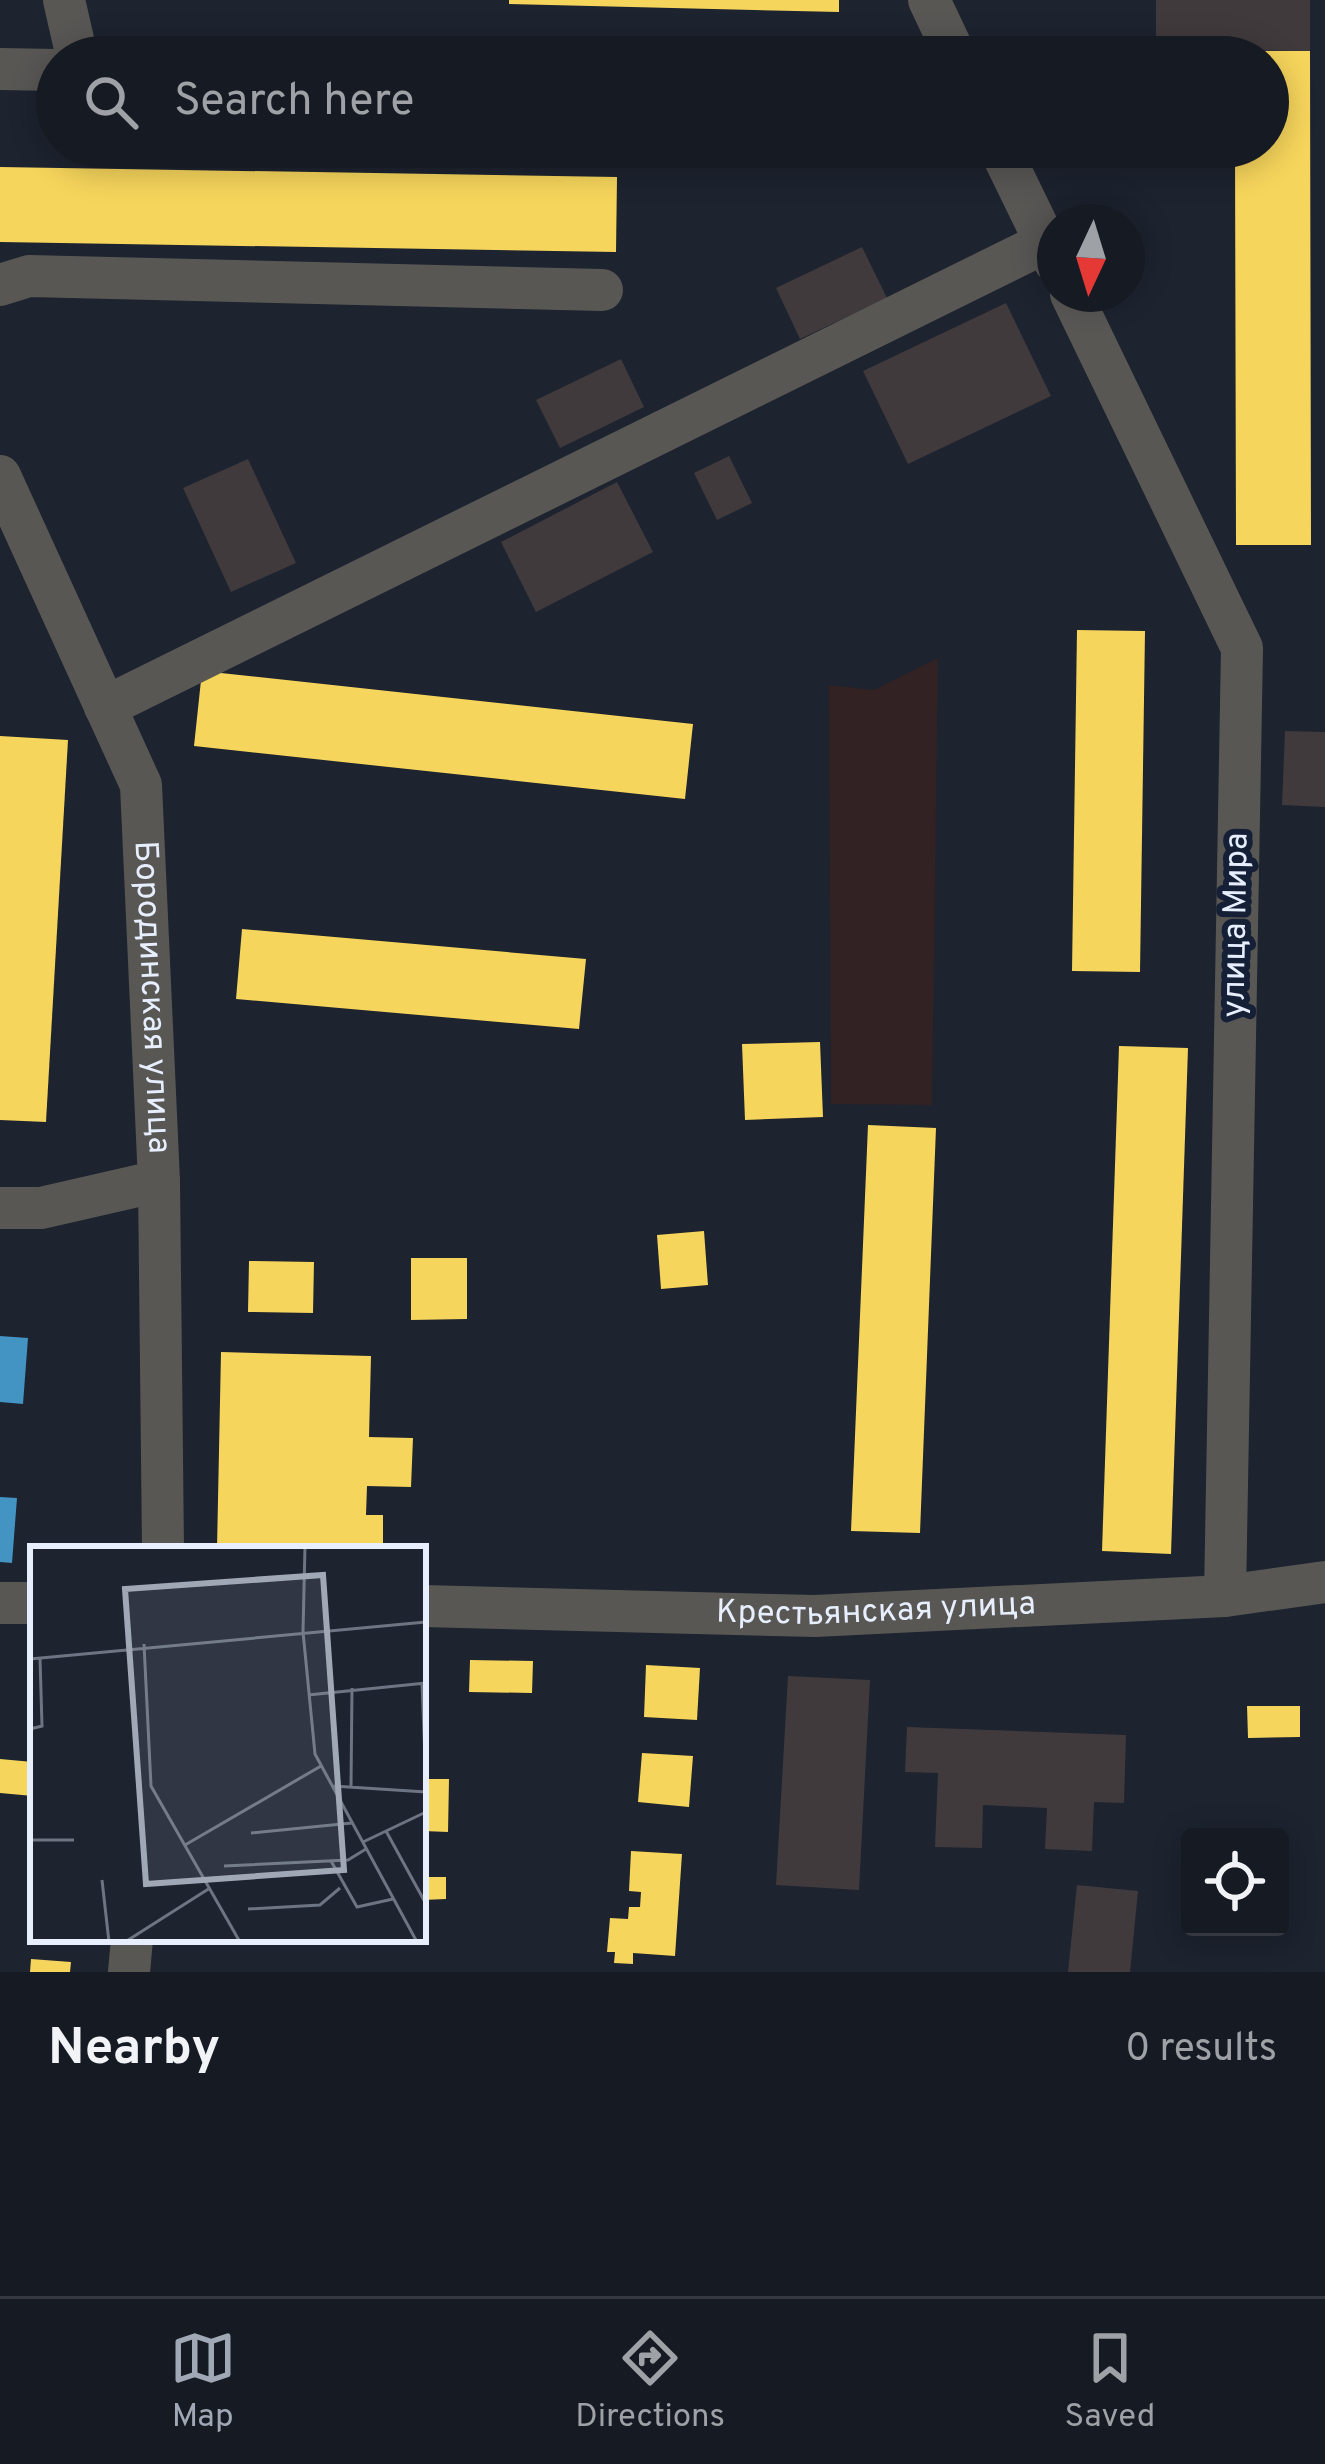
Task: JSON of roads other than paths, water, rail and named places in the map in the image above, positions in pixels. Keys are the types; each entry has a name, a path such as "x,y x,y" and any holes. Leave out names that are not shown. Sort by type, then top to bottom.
{"street":[{"path":"64,0 72,36"},
{"path":"928,0 946,36"},
{"path":"0,69 36,70"},
{"path":"1010,168 1037,225"},
{"path":"105,707 1037,258"},
{"path":"0,286 29,276 602,290"},
{"name":"улица Мира","path":"1079,312 1242,648 1225,1595"},
{"name":"Бородинская улица","path":"0,476 21,563 105,707 140,785 159,1181 163,1546"},
{"path":"0,1208 41,1208 159,1181"},
{"name":"Крестьянская улица","path":"426,1606 815,1616 1225,1595 1325,1582"},
{"path":"129,1972 132,1942"}]}
